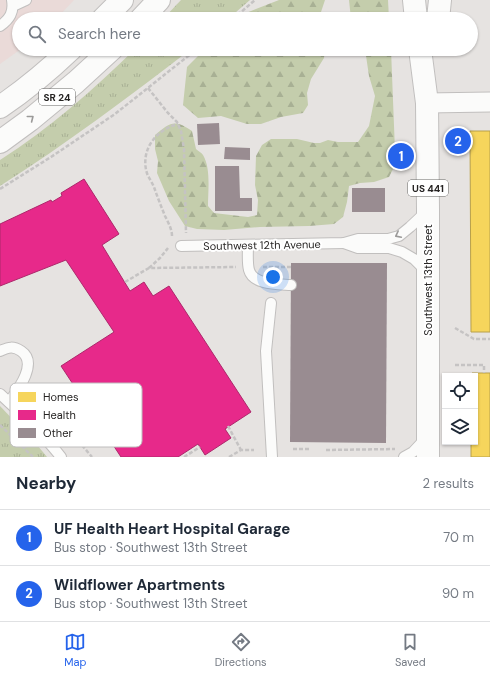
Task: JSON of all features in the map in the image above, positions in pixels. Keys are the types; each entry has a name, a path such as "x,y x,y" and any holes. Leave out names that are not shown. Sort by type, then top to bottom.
{"main road":[{"path":"110,12 122,0"},
{"path":"148,12 159,0"},
{"path":"414,0 415,12"},
{"path":"439,12 440,0"},
{"name":"SR 24","path":"0,108 64,56"},
{"name":"SR 24","path":"0,142 30,120 76,82 104,56"},
{"name":"Southwest 13th Street","path":"421,56 427,103 428,446"},
{"name":"Southwest 13th Street","path":"427,103 433,56"}],"street":[{"path":"427,103 490,102"}],"lane":[{"path":"0,26 11,15 13,3 26,0"},
{"name":"Southwest 12th Avenue","path":"184,246 344,243 358,239 388,239 399,236 428,210"},
{"name":"Southwest 12th Avenue","path":"344,243 358,248 389,248 402,252 414,259 428,273"},
{"path":"248,245 249,271 256,279 268,283 290,285"},
{"path":"271,303 266,351 272,457"},
{"path":"0,350 9,347 16,348 23,353 28,360 27,370 21,383"},
{"path":"0,394 9,402"},
{"path":"404,457 412,452 428,446"},
{"path":"53,447 61,457"}],"path":[{"path":"241,12 255,0"},
{"path":"0,189 115,114 188,56"},
{"path":"148,88 177,122 182,131 184,246"},
{"path":"125,282 149,268 168,248 172,234 145,164 149,145 167,128 178,124"},
{"path":"149,268 236,267"},
{"path":"261,267 290,267"},
{"path":"455,328 474,339 490,339"},
{"path":"455,365 484,365 484,373"},
{"path":"0,425 10,435"},
{"path":"228,426 241,450"},
{"path":"84,447 92,457"},
{"path":"184,457 200,447"},
{"path":"24,448 33,457"},
{"path":"293,449 310,449"},
{"path":"326,450 397,449"},
{"path":"230,457 241,450 254,450"}],"shaded area":[{"path":"0,0 74,0 63,12 12,12 12,55 0,64"}],"green space":[{"path":"181,0 250,0 236,12 170,12"},
{"path":"279,0 325,0 321,12 249,12"},
{"path":"349,0 388,0 389,12 350,12"},
{"path":"128,56 182,56 97,120 0,186 0,160 53,122"},
{"path":"198,56 324,56 311,79 307,93 308,105 303,113 281,117 261,124 247,124 221,116 198,118 183,105 187,67"},
{"path":"366,56 391,56 395,151 394,167 389,177 374,182 360,183 349,186 343,217 334,224 309,226 260,227 224,230 197,229 185,226 169,201 157,173 158,161 155,149 155,135 165,127 173,124 181,125 192,131 196,149 206,160 208,206 214,213 248,217 257,215 258,200 255,185 256,156 262,145 271,139 297,139 314,143 320,143 328,140 338,142 358,142 369,126 375,96 369,76"},
{"path":"0,406 10,417 10,447 39,447 47,457 0,457"}],"building: Homes":[{"path":"470,131 490,131 490,332 471,332"},
{"path":"478,373 490,373 490,457 471,457 471,445 478,445"}],"building: Health":[{"path":"84,179 119,234 102,245 130,291 144,282 153,296 169,286 251,412 225,429 231,438 205,455 198,444 178,457 121,457 114,447 142,447 142,383 72,383 61,366 114,332 66,260 0,286 0,224 51,200 52,202 62,196 61,193"}],"building: Other":[{"path":"219,123 220,144 198,145 197,124"},
{"path":"225,147 250,148 250,160 224,159"},
{"path":"215,166 239,166 240,198 252,198 252,211 215,211"},
{"path":"352,188 385,188 385,212 352,212"},
{"path":"291,263 387,263 386,443 290,442"}],"place":[{"name":"Wildflower Apartments","path":"458,141"},
{"name":"UF Health Heart Hospital Garage","path":"401,156"}]}
